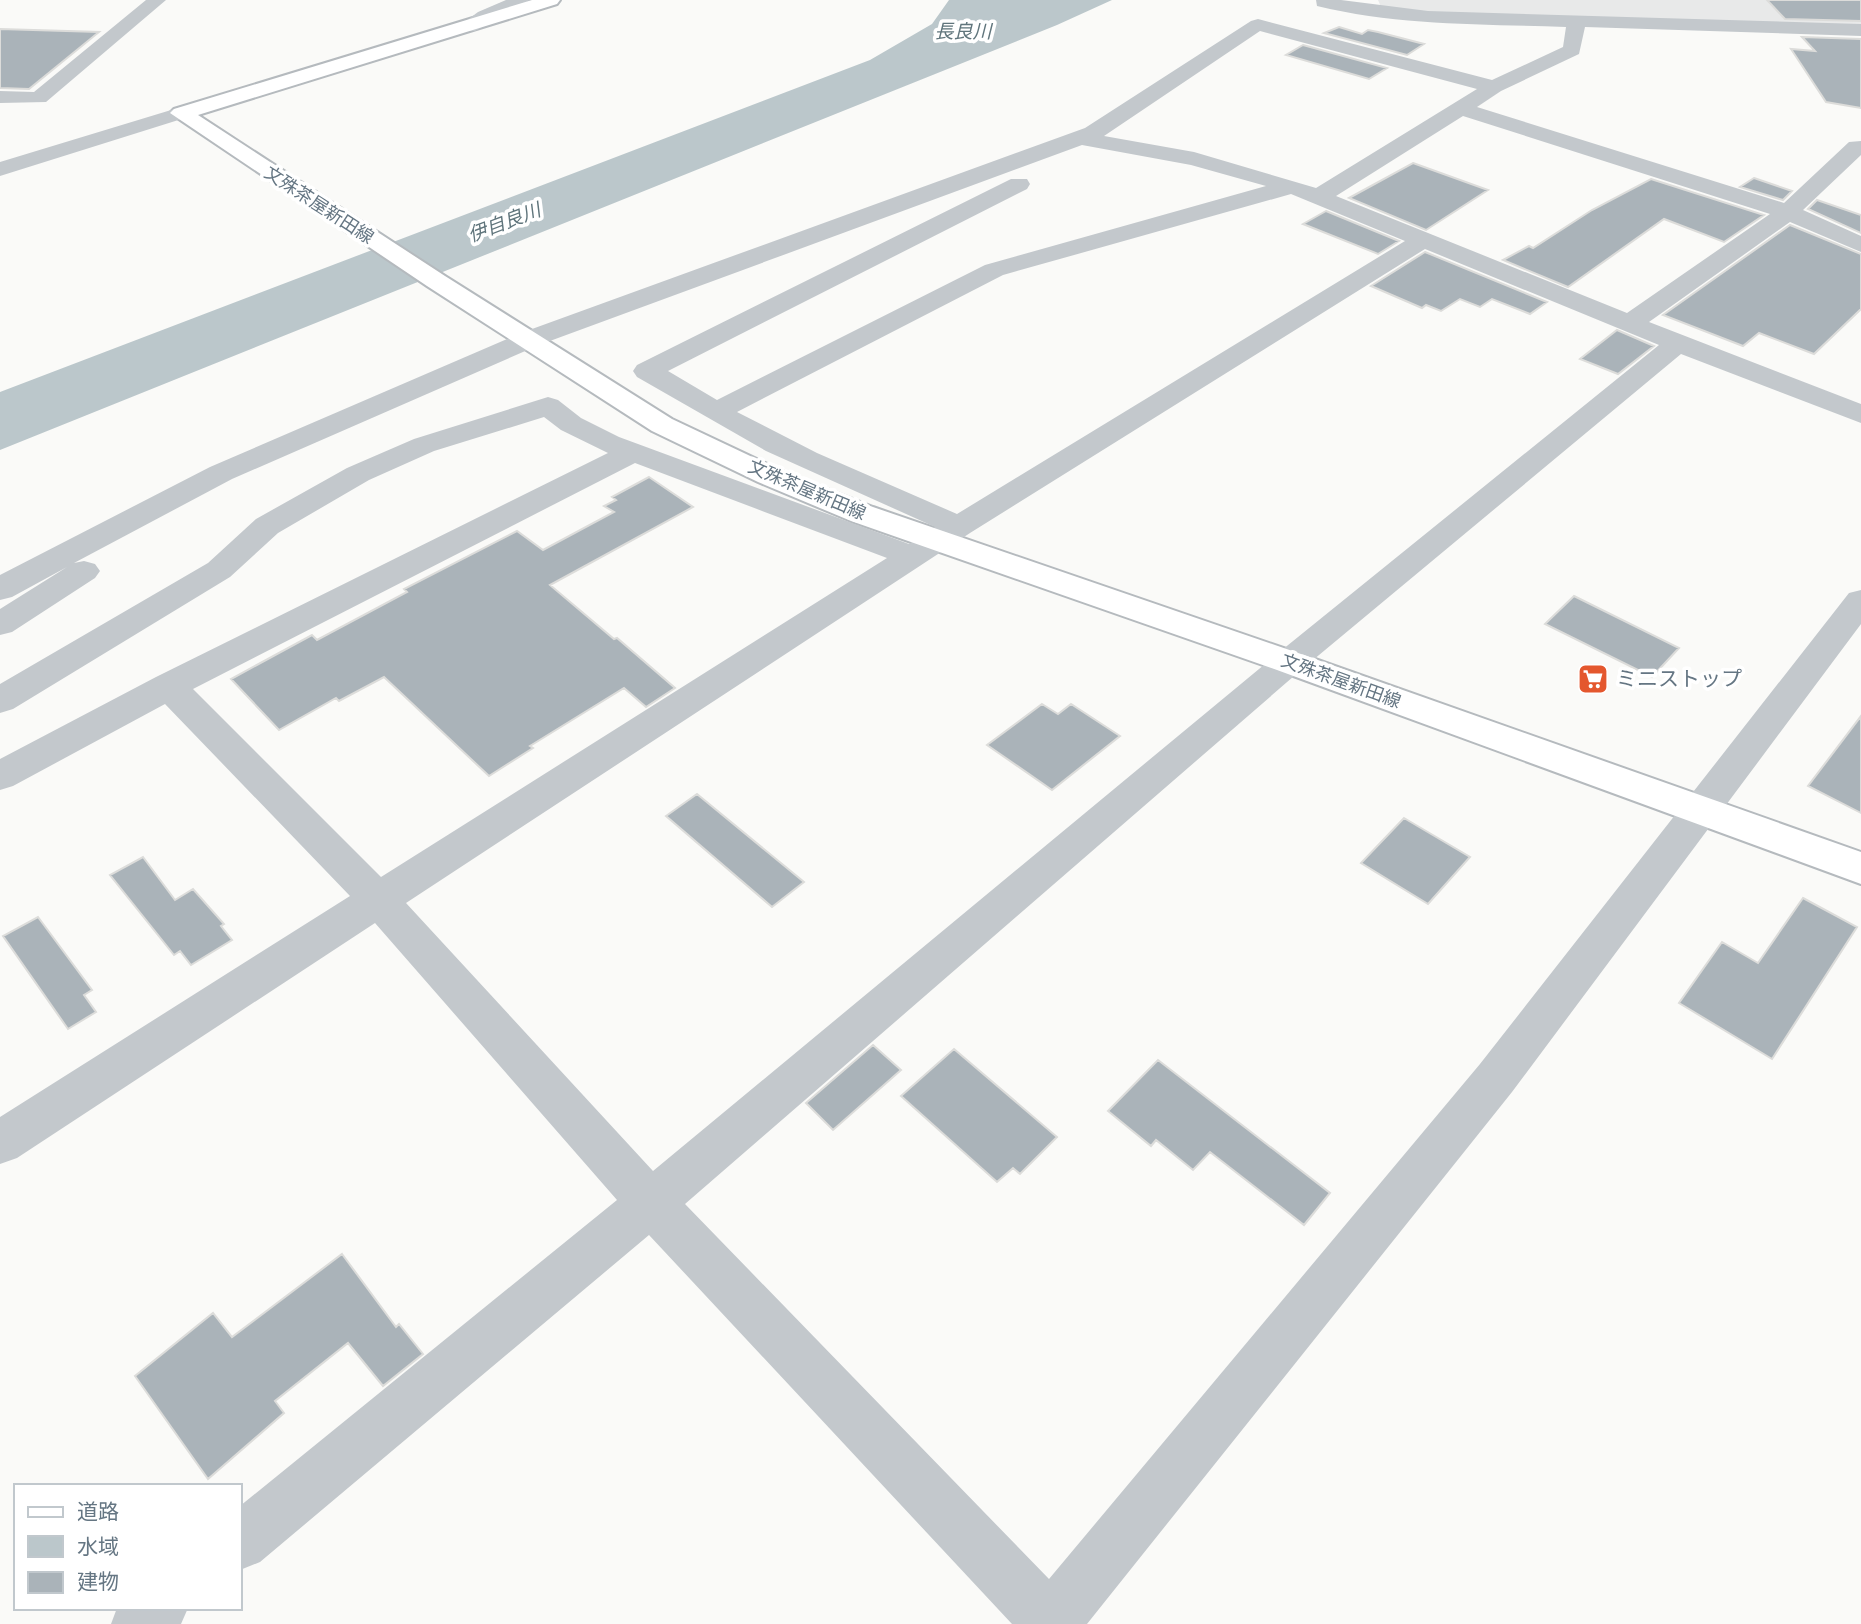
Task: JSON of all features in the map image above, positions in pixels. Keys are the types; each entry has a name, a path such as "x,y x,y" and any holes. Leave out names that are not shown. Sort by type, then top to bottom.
{"main road":[{"path":"181,113 551,0"},
{"name":"文殊茶屋新田線","path":"181,113 662,425 769,476 936,541 1289,662 1861,868"}],"street":[{"path":"0,97 40,98 157,0"},
{"path":"468,27 521,0"},
{"path":"0,589 221,473 518,332 1081,138 1166,87 1224,43 1294,10 1328,1 1366,11 1428,17 1861,30"},
{"path":"1319,195 1494,87 1572,50 1576,23"},
{"path":"1258,26 1494,87"},
{"path":"0,117 46,104 40,98"},
{"path":"1460,108 1788,212 1861,245"},
{"path":"0,170 181,113"},
{"path":"1081,138 1194,159 1319,195 1678,344 1861,414"},
{"path":"936,541 829,470 765,441 647,371 961,211 1108,142"},
{"path":"1630,323 1788,212 1860,146"},
{"path":"717,412 741,397 994,270 1292,186"},
{"path":"0,1143 936,541 1423,240"},
{"path":"242,1540 651,1203 1289,662 1678,344"},
{"path":"0,700 219,570 267,526 358,474 424,445 548,406 571,424 633,452 936,541"},
{"path":"0,775 169,686 633,452"},
{"path":"0,624 167,518 221,473"},
{"path":"169,686 379,900 651,1203 1051,1624 1496,1078 1861,601"},
{"path":"140,1624 157,1610"}],"shaded area":[{"path":"1378,0 1861,0 1861,26 1480,17 1381,7"}],"water":[{"name":"長良川","path":"949,0 1112,0 1057,25 0,450 0,392 870,60 932,24"}],"building":[{"path":"1767,0 1861,0 1861,21 1785,19"},
{"path":"1339,27 1362,34 1368,30 1378,32 1424,44 1407,55 1324,33"},
{"path":"0,29 99,32 29,89 0,88"},
{"path":"1802,37 1861,39 1861,108 1826,102 1791,49 1815,51"},
{"path":"1303,45 1387,68 1369,79 1286,55"},
{"path":"1413,163 1488,190 1426,230 1349,198"},
{"path":"1754,178 1792,191 1783,200 1740,187"},
{"path":"1651,179 1764,215 1724,242 1664,219 1568,287 1503,260 1529,246 1533,248 1592,210"},
{"path":"1817,200 1861,215 1861,233 1808,209"},
{"path":"1326,211 1399,241 1378,254 1303,224"},
{"path":"1790,225 1861,254 1861,309 1814,354 1759,333 1743,346 1663,315"},
{"path":"1425,252 1547,302 1530,314 1492,299 1480,307 1460,299 1441,311 1426,305 1422,308 1371,286"},
{"path":"1617,330 1654,346 1618,374 1580,359"},
{"path":"649,477 693,507 550,585 675,688 646,707 624,688 530,746 533,748 489,776 384,677 339,701 336,698 279,730 231,679 312,635 317,640 407,592 404,589 517,531 543,550 614,512 604,506 616,500 612,497"},
{"path":"1574,596 1679,648 1652,677 1545,624"},
{"path":"1042,704 1058,714 1071,704 1120,736 1052,790 987,745"},
{"path":"1861,716 1861,813 1808,786"},
{"path":"697,794 804,882 772,907 666,816"},
{"path":"1404,818 1470,857 1428,904 1361,863"},
{"path":"143,857 175,900 193,889 224,924 221,926 232,940 191,965 180,951 174,955 110,875"},
{"path":"1803,898 1857,927 1772,1059 1679,1003 1722,942 1758,963"},
{"path":"38,917 92,990 84,995 96,1012 68,1029 3,936"},
{"path":"873,1045 901,1070 833,1130 806,1103"},
{"path":"954,1049 1057,1137 1020,1174 1013,1168 997,1182 901,1096"},
{"path":"1158,1060 1330,1193 1304,1225 1210,1152 1193,1170 1156,1140 1151,1146 1108,1111"},
{"path":"342,1254 396,1327 399,1324 423,1354 383,1386 348,1343 275,1401 284,1413 208,1479 135,1376 213,1313 232,1337"}],"place":[{"name":"ミニストップ","path":"1593,679"}],"water label":[{"name":"伊自良川","path":"504,222"}]}
